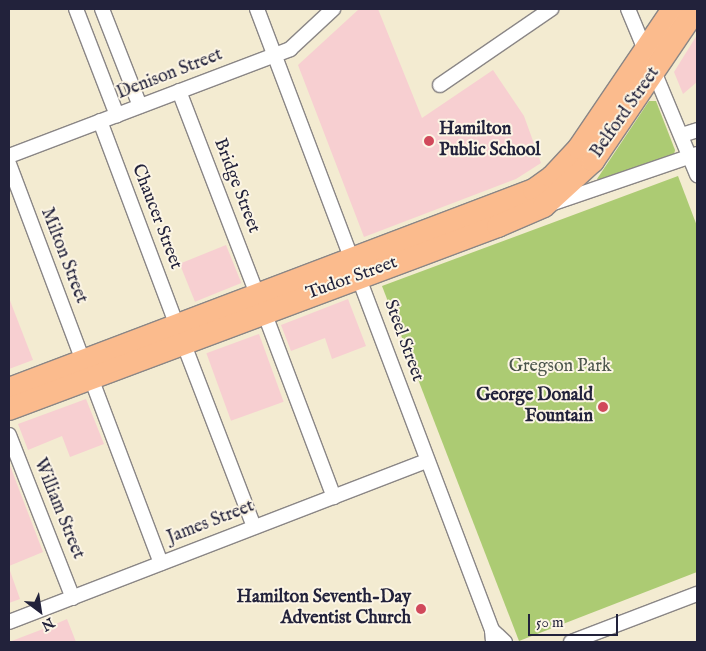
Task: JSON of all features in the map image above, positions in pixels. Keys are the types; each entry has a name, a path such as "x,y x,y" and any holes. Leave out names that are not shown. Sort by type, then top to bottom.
{"main road":[{"name":"Belford Street","path":"567,163 673,9"},
{"name":"Belford Street","path":"544,206 593,161 696,9"},
{"name":"Tudor Street","path":"9,389 87,369 355,267 523,196 545,183 567,163"},
{"name":"Tudor Street","path":"355,267 498,226 544,206"},
{"name":"Tudor Street","path":"9,409 87,369"}],"street":[{"path":"76,9 117,115"},
{"path":"102,9 140,106"},
{"name":"Steel Street","path":"257,9 492,636 505,642"},
{"name":"Denison Street","path":"9,156 290,49 333,9"},
{"path":"440,86 551,9"},
{"path":"628,9 682,135 694,155 697,175"},
{"name":"Bridge Street","path":"179,91 334,497"},
{"name":"Chaucer Street","path":"100,121 254,527"},
{"path":"682,135 697,130"},
{"name":"Tudor Street","path":"544,206 586,195 694,155"},
{"name":"Milton Street","path":"9,164 162,562"},
{"name":"William Street","path":"9,435 73,598"},
{"name":"James Street","path":"9,622 427,461"},
{"path":"571,642 697,594"}],"shaded area":[{"name":"Hamilton Public School","path":"359,9 378,9 422,118 493,70 524,116 541,163 516,179 364,237 298,65"},
{"path":"697,35 697,82 683,94 674,72"},
{"path":"226,245 241,283 195,302 180,264"},
{"path":"9,298 33,360 9,369"},
{"path":"348,299 366,346 332,359 325,338 291,351 281,325"},
{"path":"259,334 284,402 231,421 206,353"},
{"path":"86,399 104,444 70,457 62,436 28,450 18,424"},
{"path":"9,463 43,552 9,566"},
{"path":"9,568 20,599 9,603"},
{"path":"67,619 76,642 9,642 51,626"}],"green space":[{"path":"649,101 656,101 675,150 674,155 601,183 597,179"},
{"name":"Gregson Park","path":"678,176 697,226 697,572 519,641 382,286"}],"place":[{"name":"Hamilton Public School","path":"429,141"},
{"name":"George Donald Fountain","path":"603,407"},
{"name":"Hamilton Seventh-Day Adventist Church","path":"421,609"}]}
